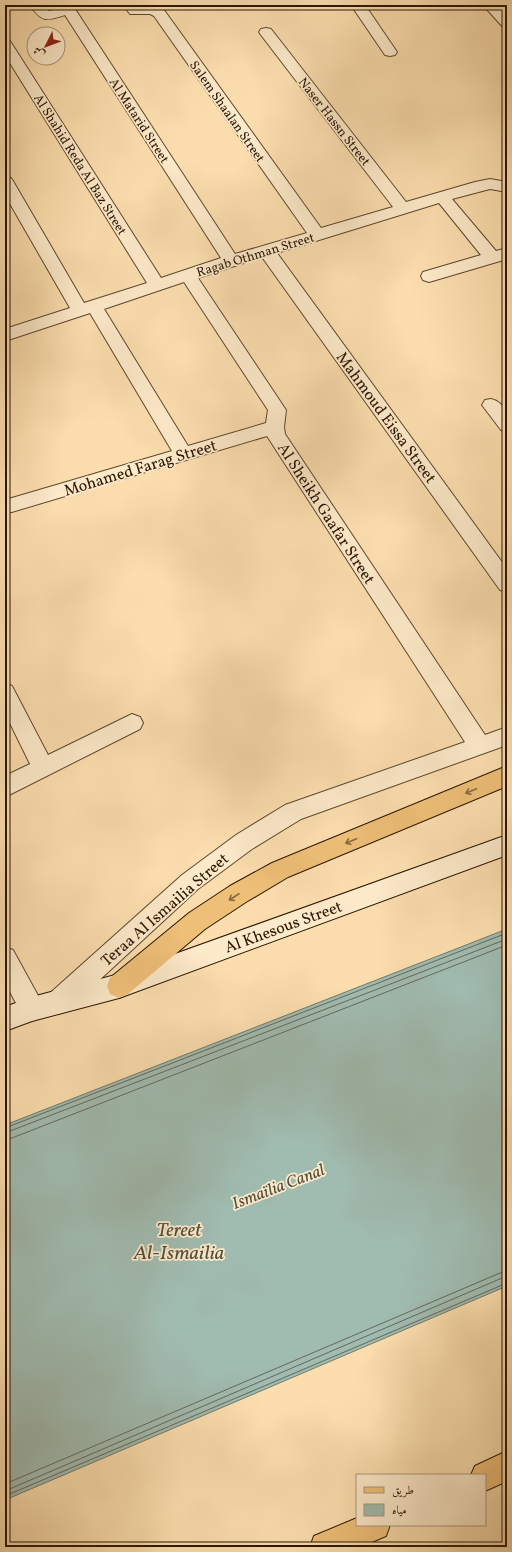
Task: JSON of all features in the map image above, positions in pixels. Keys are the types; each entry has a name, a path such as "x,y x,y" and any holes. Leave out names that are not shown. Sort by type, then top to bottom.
{"main road":[{"path":"119,986 197,921 238,894 280,870 507,776"},
{"path":"486,1476 507,1466"},
{"path":"325,1547 373,1526"}],"street":[{"name":"Al Matarid Street","path":"38,5 47,16 66,11 70,12 231,261"},
{"name":"Salem Shaalan Street","path":"130,5 135,11 151,10 159,13 317,235"},
{"path":"358,5 390,52"},
{"path":"490,5 507,22"},
{"name":"Naser Hassn Street","path":"266,32 404,209"},
{"name":"Al Shahid Reda Al Baz Street","path":"5,44 157,285"},
{"path":"5,181 183,454"},
{"name":"Ragab Othman Street","path":"5,336 231,261 442,197 490,184 507,187"},
{"path":"429,276 499,255 442,197"},
{"name":"Mahmoud Eissa Street","path":"266,250 507,584"},
{"name":"Al Sheikh Gaafar Street","path":"188,275 276,410 276,435 480,746"},
{"path":"491,405 507,426"},
{"name":"Mohamed Farag Street","path":"5,507 275,427"},
{"path":"5,692 43,768"},
{"path":"5,787 132,723"},
{"name":"Teraa Al Ismailia Street","path":"5,1019 32,1009 58,1002 190,882 244,842 293,812 507,736"},
{"name":"Al Khesous Street","path":"58,1002 119,986 507,845"},
{"path":"5,958 32,1009"}],"water":[{"name":"Tereet Al-Ismailia","path":"507,929 507,1286 5,1500 5,1125"}],"water label":[{"name":"Ismaïlia Canal","path":"278,1186"}]}
